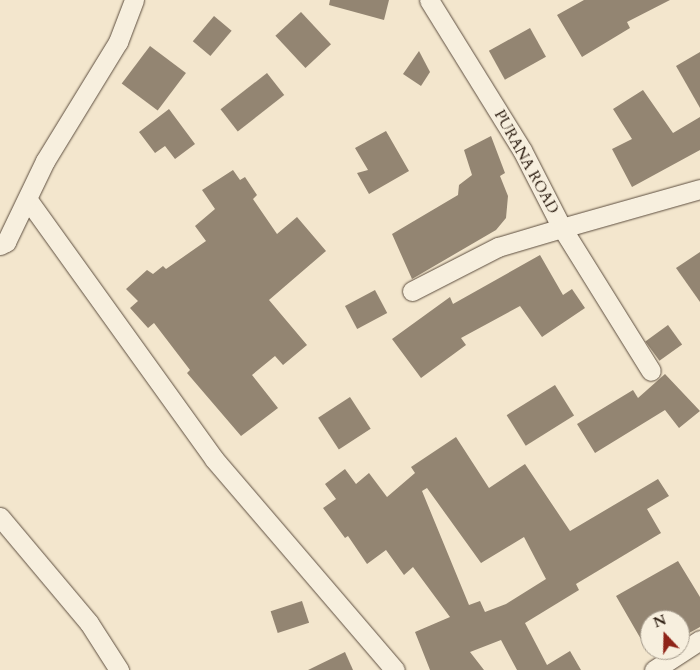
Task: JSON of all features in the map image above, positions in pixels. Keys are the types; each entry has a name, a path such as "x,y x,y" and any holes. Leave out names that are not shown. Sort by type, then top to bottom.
{"street":[{"path":"0,245 6,242 28,200 45,161 118,42 134,0"},
{"name":"PURANA ROAD","path":"429,0 522,150 562,228 700,189"},
{"path":"28,200 214,460 395,670"},
{"path":"412,291 498,247 562,228 652,371"},
{"path":"0,516 89,623 120,670"},
{"path":"654,670 700,640"}],"building":[{"path":"330,0 389,0 384,20 329,5"},
{"path":"584,0 670,0 627,22 630,28 582,57 557,15"},
{"path":"301,12 331,44 305,68 275,36"},
{"path":"214,16 232,31 210,56 193,41"},
{"path":"530,28 546,57 505,80 489,51"},
{"path":"150,46 186,73 158,111 122,84"},
{"path":"419,51 430,72 421,86 403,74"},
{"path":"700,52 700,108 676,66"},
{"path":"267,73 284,95 238,131 221,109"},
{"path":"643,90 673,133 700,117 700,150 632,187 612,149 632,139 613,109"},
{"path":"169,109 195,144 175,159 165,146 155,153 139,132"},
{"path":"386,131 409,171 369,194 357,173 368,170 355,148"},
{"path":"491,136 505,173 500,176 508,196 506,218 496,230 412,279 392,234 458,195 459,185 472,175 464,150"},
{"path":"233,170 240,180 245,177 257,195 253,199 277,234 297,217 326,251 269,300 307,345 283,365 275,356 252,375 278,408 241,436 187,373 190,370 154,323 148,328 130,308 138,301 126,289 147,270 153,274 163,266 166,269 206,241 195,226 215,209 202,190"},
{"path":"700,252 700,302 676,268"},
{"path":"540,255 563,295 572,289 585,308 542,337 520,306 461,338 466,345 421,378 392,339 450,297 453,304"},
{"path":"375,290 387,313 357,329 345,306"},
{"path":"668,325 682,344 659,361 645,341"},
{"path":"665,374 700,411 679,428 665,410 595,453 577,424 633,390 638,398"},
{"path":"555,385 574,416 526,446 507,415"},
{"path":"350,397 371,429 339,450 318,418"},
{"path":"456,437 489,488 525,464 570,531 658,479 669,496 647,509 661,533 576,584 579,590 525,623 547,665 570,651 581,670 517,670 501,640 470,652 484,670 430,670 415,632 450,617 413,567 404,575 386,550 367,564 348,536 345,538 323,508 336,499 325,484 345,469 356,484 369,473 387,497 415,473 411,467","holes":["427,488 481,563 524,537 546,579 506,604 485,612 480,601 469,605 422,491"]},
{"path":"678,561 700,597 700,627 690,632 690,610 640,610 640,638 616,596"},
{"path":"302,601 309,623 278,633 271,611"},
{"path":"345,652 353,670 308,670"}]}
